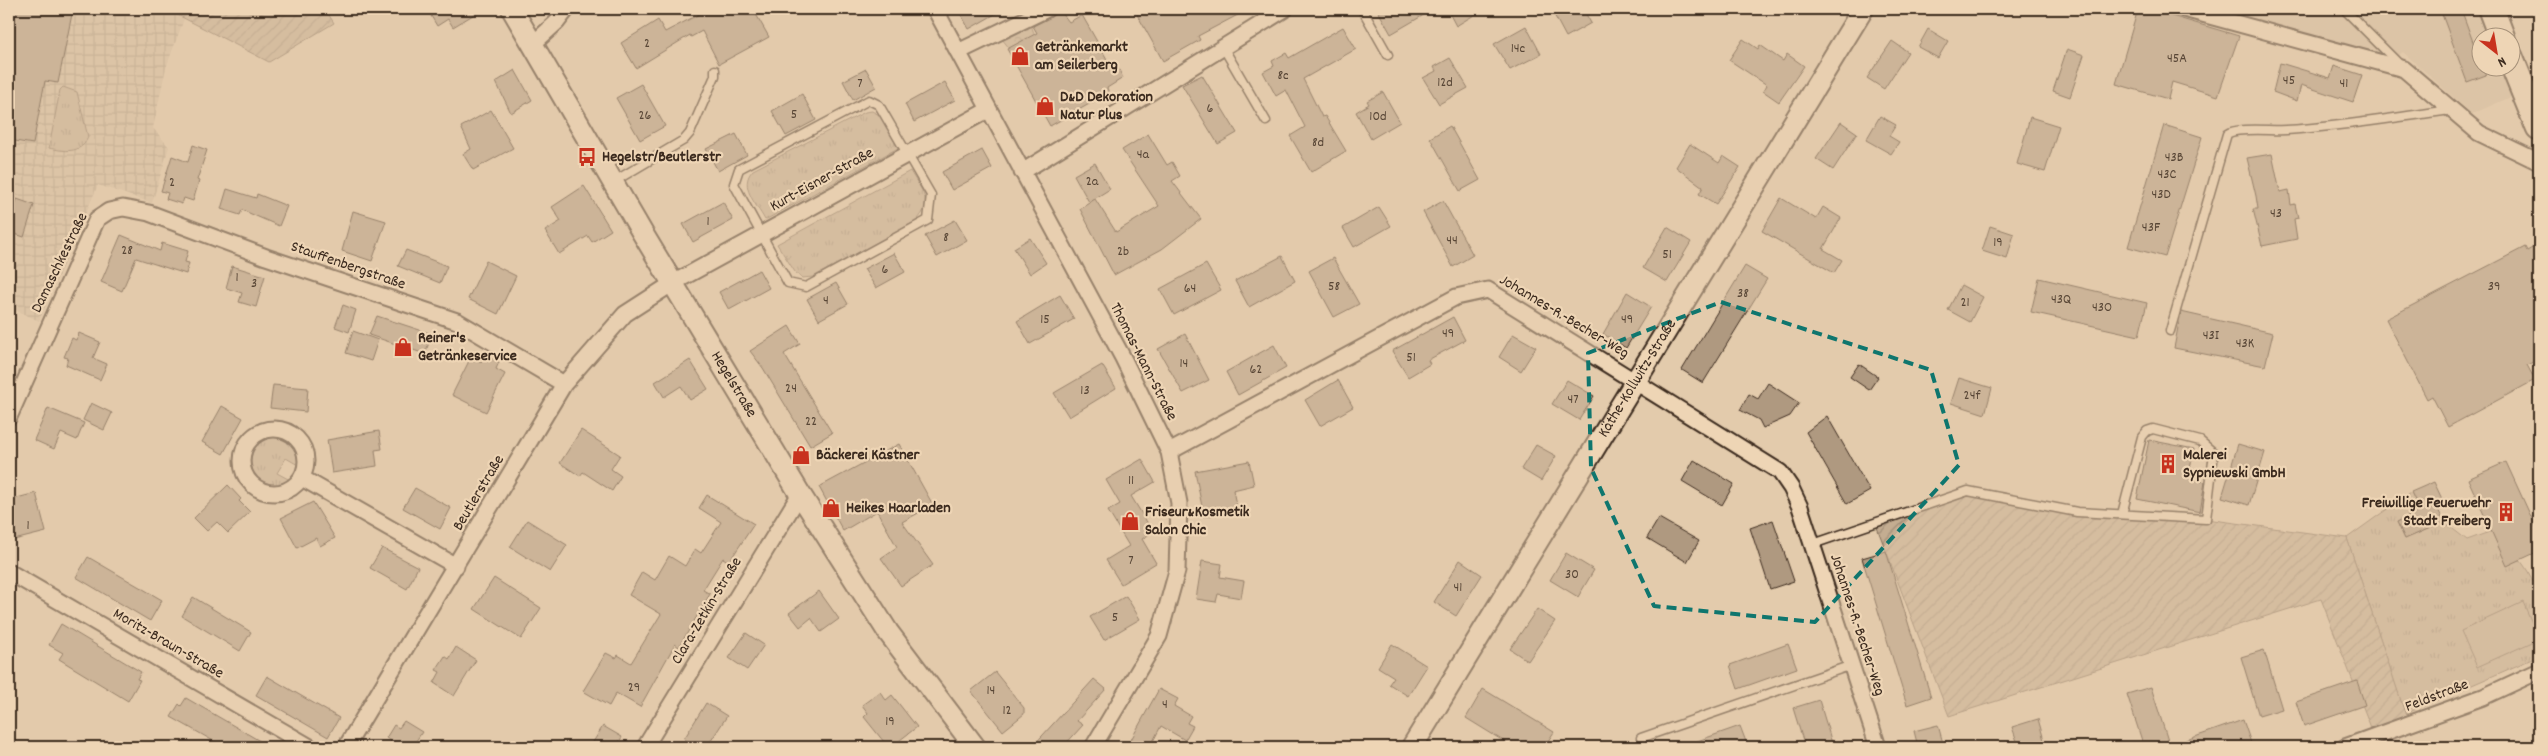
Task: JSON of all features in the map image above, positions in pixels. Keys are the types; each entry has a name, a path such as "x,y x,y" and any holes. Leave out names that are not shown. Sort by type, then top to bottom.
{"main road":[{"path":"2491,9 2498,28"},
{"path":"2519,78 2539,128"}],"street":[{"name":"Hegelstraße","path":"512,9 800,494 888,632 975,747"},
{"path":"533,44 568,9"},
{"name":"Thomas-Mann-Straße","path":"935,9 1124,358 1169,452 1179,503 1177,571 1159,636 1093,747"},
{"path":"958,52 1047,9"},
{"path":"1022,172 1285,9"},
{"name":"Käthe-Kollwitz-Straße","path":"1412,747 1863,9"},
{"path":"2184,9 2404,69 2480,133 2539,162"},
{"name":"Kurt-Eisner-Straße","path":"673,283 988,110"},
{"name":"Stauffenbergstraße","path":"109,211 123,208 149,213 266,257 457,321 564,384"},
{"name":"Damaschkestraße","path":"9,416 97,219 109,211"},
{"name":"Beutlerstraße","path":"346,747 564,384 625,314 673,283"},
{"name":"Johannes-R.-Becher-Weg","path":"1169,452 1424,314 1468,293 1488,290 1637,381 1780,472 1791,488 1813,544 1878,747"},
{"path":"272,428 292,434 300,442 305,452 306,463 302,478 287,490 276,493 258,490 244,473 241,462 245,446 252,437 261,431 272,428"},
{"path":"302,478 456,566"},
{"name":"Clara-Zetkin-Straße","path":"645,747 800,494"},
{"name":"Moritz-Braun-Straße","path":"9,572 310,747"},
{"name":"Feldstraße","path":"2344,747 2483,697 2539,671"}],"lane":[{"path":"1362,9 1388,55"},
{"path":"2344,9 2404,69"},
{"path":"1223,47 1266,122"},
{"path":"613,182 684,140 690,133 715,76 714,70"},
{"path":"869,100 880,105 906,154 931,195 928,220 806,288 788,284 761,234 734,184 739,169 869,100"},
{"path":"2170,331 2226,134 2234,129 2262,132 2316,129 2453,110"},
{"path":"1813,544 1968,492 2077,512 2206,519 2214,453 2200,441 2153,429 2146,431 2142,437 2122,514"},
{"path":"1641,738 1852,665"}],"highlighted area":[{"path":"1721,302 1931,370 1959,465 1815,622 1654,606 1591,468 1588,353"}],"shaded area":[{"path":"9,9 166,9 184,19 166,68 153,128 169,147 152,203 98,185 39,321 9,307"},
{"path":"2202,9 2489,9 2496,28 2470,28 2470,78 2515,78 2522,92 2472,114 2403,52 2391,61"}],"green space":[{"path":"166,9 325,9 334,23 269,62"},
{"path":"1031,25 1035,36 1010,49 1002,39"},
{"path":"63,87 77,92 88,137 81,147 71,150 49,148 60,90"},
{"path":"872,111 881,116 898,148 765,220 753,201 748,188 747,182 753,170 865,112"},
{"path":"910,171 922,190 925,202 925,208 916,221 813,277 802,278 795,272 777,244"},
{"path":"273,437 284,439 292,445 298,459 298,465 286,458 277,473 290,480 275,486 258,479 254,473 251,460 255,448 260,443"},
{"path":"1968,491 2077,512 2206,519 2347,538 2409,725 2375,738 2321,599 1949,716 1875,522"},
{"path":"2411,492 2420,511 2397,522 2405,539 2444,522 2467,540 2492,531 2518,558 2531,577 2538,600 2539,614 2535,616 2539,625 2539,656 2405,714 2347,538"},
{"path":"2523,602 2539,639 2477,667 2461,631"}],"building":[{"path":"9,9 43,9 72,14 58,83 45,81 33,144 9,140"},
{"path":"427,9 483,9 453,27 448,19 437,26"},
{"path":"709,9 753,9 769,37 719,64 702,31 691,37 690,35 636,68 621,43 658,20 665,32"},
{"path":"958,9 1004,9 969,29"},
{"path":"1056,9 1059,9 1069,22 1082,15 1112,68 1117,66 1123,78 1107,88 1109,93 1050,126 1007,49 1037,33 1033,26 1051,17"},
{"path":"1134,9 1249,9 1198,36 1200,40 1163,61"},
{"path":"1377,9 1434,9 1391,34"},
{"path":"1447,9 1484,9 1456,26"},
{"path":"1551,9 1583,9 1591,23 1566,37"},
{"path":"2138,9 2148,9 2239,36 2218,96 2172,82 2168,99 2116,84"},
{"path":"2440,9 2461,9 2470,34 2470,78 2478,78 2467,82"},
{"path":"1526,26 1541,54 1510,70 1494,44"},
{"path":"1343,27 1356,49 1303,79 1322,117 1325,116 1346,151 1311,172 1290,136 1305,127 1286,90 1276,96 1263,72 1274,66 1272,61 1286,53 1289,58"},
{"path":"1928,29 1948,41 1938,58 1918,47"},
{"path":"1743,39 1758,49 1760,45 1783,61 1787,54 1804,66 1779,102 1763,91 1767,85 1729,60"},
{"path":"1892,41 1908,52 1884,89 1867,78"},
{"path":"2067,49 2084,55 2070,97 2053,91"},
{"path":"1450,58 1468,88 1439,104 1423,78 1436,71 1434,67"},
{"path":"2280,63 2330,78 2334,66 2362,75 2353,102 2301,85 2297,101 2273,92"},
{"path":"866,69 876,87 853,100 843,81"},
{"path":"515,70 532,100 511,113 496,82"},
{"path":"1202,75 1237,133 1218,144 1182,85"},
{"path":"945,82 955,100 914,122 905,104"},
{"path":"641,84 665,126 640,140 616,98"},
{"path":"1383,92 1400,122 1371,139 1356,112 1369,104 1367,101"},
{"path":"802,94 816,120 786,136 772,111"},
{"path":"491,110 513,148 473,170 463,154 471,149 461,127"},
{"path":"1880,116 1896,125 1889,136 1899,142 1891,154 1866,140"},
{"path":"2030,117 2059,126 2045,172 2017,164"},
{"path":"1841,122 1857,133 1833,170 1816,159"},
{"path":"2164,125 2202,137 2165,257 2128,247"},
{"path":"1450,126 1480,180 1460,191 1430,138"},
{"path":"736,134 747,155 718,171 706,149"},
{"path":"1148,134 1167,165 1172,162 1180,176 1172,181 1201,219 1162,249 1114,275 1080,209 1095,199 1116,232 1159,206 1122,150"},
{"path":"1690,144 1719,163 1723,156 1740,167 1716,204 1699,194 1703,187 1676,167"},
{"path":"193,145 207,150 197,180 199,181 193,201 184,198 182,204 166,199 168,193 161,191 172,156 188,162"},
{"path":"982,150 992,168 952,190 942,172"},
{"path":"2272,154 2280,192 2289,190 2291,205 2295,204 2298,218 2294,219 2297,239 2262,246 2253,209 2258,209 2247,158"},
{"path":"1095,163 1110,189 1089,202 1074,175"},
{"path":"584,186 611,230 592,242 588,236 559,254 545,231 561,221 552,207"},
{"path":"227,189 256,198 257,194 287,206 279,226 242,210 240,215 221,209"},
{"path":"1781,198 1816,219 1823,207 1841,218 1823,249 1842,260 1834,273 1762,231"},
{"path":"17,199 34,205 24,237 9,232 9,224"},
{"path":"1443,201 1473,255 1453,267 1423,212"},
{"path":"723,202 733,220 693,242 683,224"},
{"path":"1379,207 1391,226 1354,247 1343,228"},
{"path":"353,211 386,221 372,261 342,251"},
{"path":"955,220 967,240 937,257 925,236"},
{"path":"1990,226 2014,234 2007,259 1982,251"},
{"path":"1667,227 1691,242 1667,282 1643,268"},
{"path":"121,235 160,251 162,243 188,251 185,262 189,263 186,274 136,258 122,291 101,282"},
{"path":"1030,238 1046,263 1030,274 1014,248"},
{"path":"2539,244 2539,359 2527,365 2535,380 2448,427 2432,396 2427,399 2386,319 2525,247 2527,251"},
{"path":"406,250 447,266 440,283 398,266"},
{"path":"894,253 905,272 876,288 864,269"},
{"path":"1282,256 1295,281 1249,307 1235,281"},
{"path":"1333,258 1359,304 1334,317 1309,271"},
{"path":"486,261 516,276 498,314 468,299"},
{"path":"1206,264 1221,290 1174,315 1160,289"},
{"path":"232,266 265,276 256,307 239,302 242,293 226,288"},
{"path":"1745,266 1767,279 1703,383 1682,370"},
{"path":"759,270 769,288 729,310 719,292"},
{"path":"2039,278 2147,303 2139,336 2031,312"},
{"path":"836,283 848,304 819,320 807,299"},
{"path":"1961,285 1983,297 1970,322 1948,310"},
{"path":"1627,292 1651,307 1626,348 1603,334"},
{"path":"1060,295 1074,319 1030,344 1017,321"},
{"path":"343,305 356,310 349,332 335,327"},
{"path":"2181,312 2273,333 2265,366 2174,348"},
{"path":"377,316 432,334 425,354 369,335"},
{"path":"1453,317 1465,340 1428,360 1430,364 1408,377 1392,351"},
{"path":"789,326 800,344 784,354 832,433 810,446 763,368 750,351"},
{"path":"353,331 378,340 371,361 346,353"},
{"path":"79,333 100,342 93,358 107,364 100,380 66,365 68,358 64,357 72,338 76,340"},
{"path":"1185,334 1209,380 1183,393 1158,349"},
{"path":"1513,334 1536,347 1521,371 1499,357"},
{"path":"1274,345 1286,368 1238,395 1226,372"},
{"path":"484,355 499,362 496,369 505,374 486,412 452,395 471,357 481,362"},
{"path":"690,360 708,389 690,400 681,386 664,397 655,382"},
{"path":"1859,364 1878,377 1869,390 1850,377"},
{"path":"1102,365 1116,388 1069,417 1054,393"},
{"path":"1959,378 1992,388 1985,414 1951,403"},
{"path":"1338,380 1353,407 1320,426 1305,400"},
{"path":"1567,380 1594,396 1579,420 1552,404"},
{"path":"1768,383 1799,403 1790,416 1763,428 1759,420 1740,410 1749,394 1758,399"},
{"path":"273,385 308,388 306,412 270,408"},
{"path":"91,403 112,413 104,430 83,420"},
{"path":"222,406 243,418 223,454 202,442"},
{"path":"48,408 84,423 77,440 61,433 54,449 34,440"},
{"path":"1827,416 1870,491 1847,504 1806,432"},
{"path":"581,430 620,455 611,469 621,476 612,491 583,472 580,476 560,463"},
{"path":"379,431 382,449 375,450 377,466 332,473 327,440"},
{"name":"Malerei Sypniewski GmbH","path":"2149,440 2194,449 2188,478 2205,482 2200,512 2137,499"},
{"path":"899,444 933,505 902,522 933,565 901,586 881,558 897,547 877,511 843,531 819,487"},
{"path":"2238,444 2265,452 2249,505 2222,497"},
{"path":"1536,445 1556,456 1541,481 1521,469"},
{"path":"1142,459 1155,482 1131,496 1153,532 1142,539 1156,563 1121,584 1106,560 1129,546 1108,511 1120,504 1106,480"},
{"path":"1694,460 1734,484 1722,505 1682,481"},
{"path":"1249,461 1254,485 1233,490 1237,510 1204,517 1195,471"},
{"name":"Freiwillige Feuerwehr Stadt Freiberg","path":"2506,462 2539,534 2539,551 2507,566 2468,479"},
{"path":"2434,482 2443,501 2436,505 2444,522 2405,539 2397,522 2420,511 2411,492"},
{"path":"228,485 241,499 239,501 250,512 228,533 217,522 207,531 194,518"},
{"path":"415,488 451,508 440,529 403,508"},
{"path":"36,493 46,532 14,540 9,519 9,500"},
{"path":"707,495 754,524 729,562 723,558 703,590 710,594 679,647 675,644 640,707 616,693 609,706 583,691 606,653 616,658 618,655 631,663 661,614 629,595 642,572 655,580 669,556 685,566 695,549 701,553 721,522 699,508"},
{"path":"313,502 335,538 320,546 316,538 297,548 281,518"},
{"path":"1659,518 1699,541 1687,562 1647,538"},
{"path":"527,520 567,545 550,572 510,547"},
{"path":"1773,520 1794,581 1770,589 1750,528"},
{"path":"382,548 418,567 407,589 370,568"},
{"path":"1886,551 1931,697 1907,705 1862,558"},
{"path":"1566,553 1594,570 1578,597 1550,580"},
{"path":"88,557 162,600 150,621 76,577"},
{"path":"1460,560 1482,575 1456,616 1434,602"},
{"path":"1202,561 1222,564 1220,577 1244,581 1241,598 1218,594 1216,602 1196,599"},
{"path":"494,578 541,608 521,639 474,609"},
{"path":"819,591 839,619 821,632 811,618 800,627 789,613"},
{"path":"1126,596 1140,619 1104,640 1090,617"},
{"path":"193,597 251,632 240,651 182,616"},
{"path":"1537,609 1555,621 1528,661 1510,649"},
{"path":"61,624 141,672 137,679 140,680 128,701 59,659 63,653 49,645"},
{"path":"746,633 764,645 747,670 729,658"},
{"path":"1392,644 1427,666 1408,696 1389,684 1394,677 1378,667"},
{"path":"1788,644 1797,668 1738,689 1730,665"},
{"path":"456,647 476,660 454,696 434,683 440,672 436,670 445,656 449,659"},
{"path":"2264,650 2282,709 2259,716 2241,657"},
{"path":"995,672 1024,708 1024,714 1003,731 971,691"},
{"path":"267,676 339,718 328,737 256,695"},
{"path":"1094,679 1106,689 1077,721 1083,725 1063,747 1032,747"},
{"path":"2357,681 2365,705 2304,726 2296,702"},
{"path":"2151,687 2170,747 2144,747 2127,694"},
{"path":"1159,689 1178,699 1174,706 1191,716 1187,723 1193,726 1185,740 1161,726 1150,747 1127,747"},
{"path":"1483,689 1554,732 1544,747 1513,747 1466,718"},
{"path":"880,692 886,700 892,695 917,727 891,747 888,747 864,717 868,713 862,705"},
{"path":"186,698 270,747 224,747 171,717 179,704 181,706"},
{"path":"1819,700 1833,747 1805,747 1793,708"},
{"path":"706,703 727,716 707,747 697,747 684,739"},
{"path":"2038,719 2046,747 2019,747 2012,727"},
{"path":"2243,720 2251,743 2239,747 2172,747 2172,745"},
{"path":"404,721 422,732 412,747 388,747 391,741 386,738 394,725 399,728"},
{"path":"1938,725 1944,747 1918,747 1914,731"},
{"path":"603,726 622,737 616,747 590,747"},
{"path":"1740,726 1748,747 1687,747 1686,745"}],"place":[{"name":"Getränkemarkt am Seilerberg","path":"1020,56"},
{"name":"D&D Dekoration Natur Plus","path":"1045,106"},
{"name":"Hegelstr/Beutlerstr","path":"587,157"},
{"name":"Reiner's Getränkeservice","path":"403,347"},
{"name":"Bäckerei Kästner","path":"801,455"},
{"name":"Malerei Sypniewski GmbH","path":"2168,464"},
{"name":"Heikes Haarladen","path":"831,508"},
{"name":"Freiwillige Feuerwehr Stadt Freiberg","path":"2506,512"},
{"name":"Friseur&Kosmetik Salon Chic","path":"1130,521"}]}
